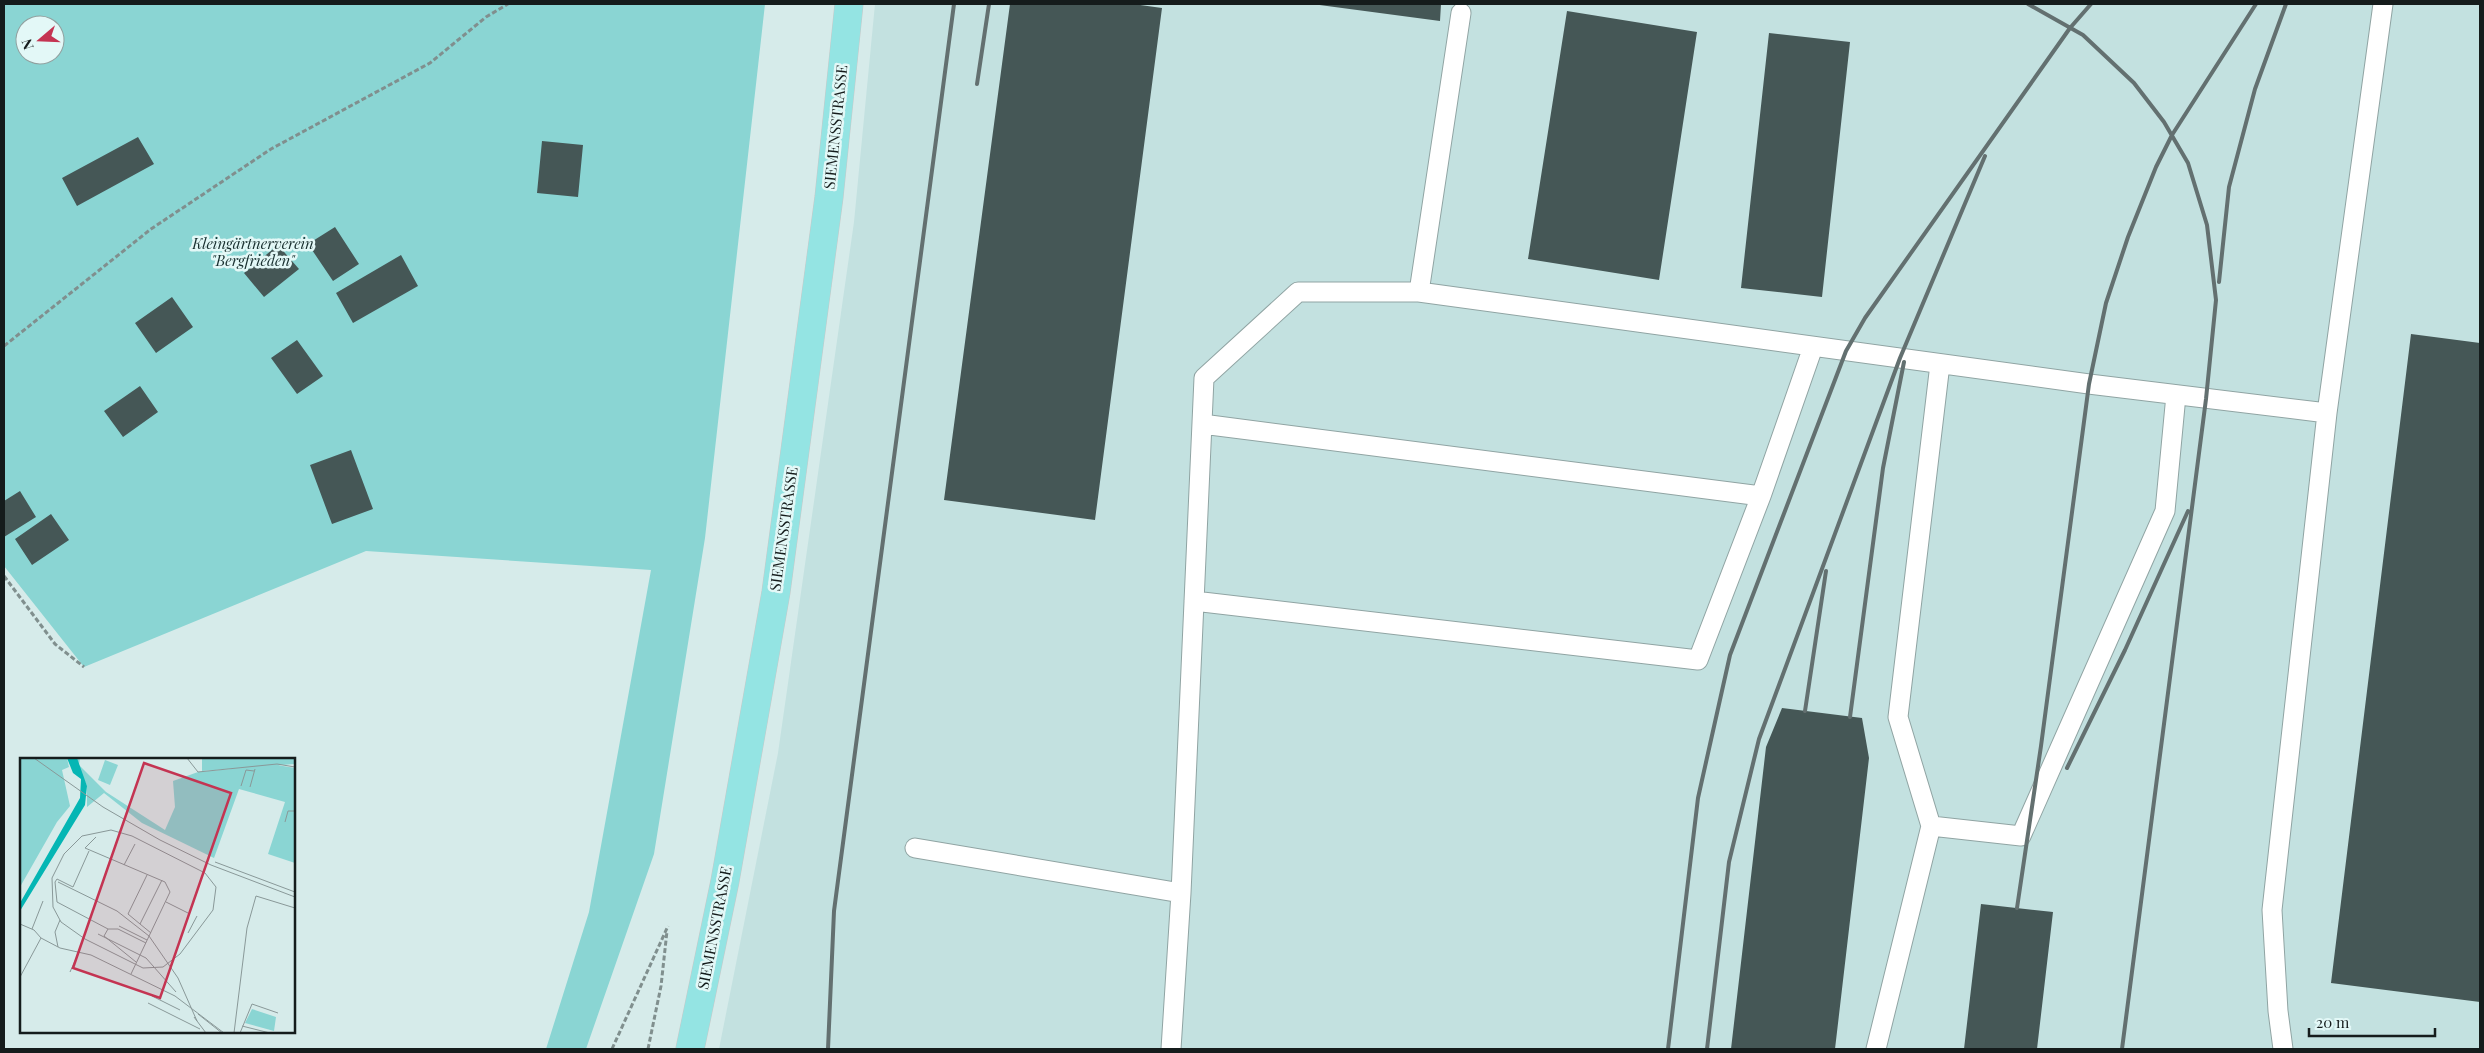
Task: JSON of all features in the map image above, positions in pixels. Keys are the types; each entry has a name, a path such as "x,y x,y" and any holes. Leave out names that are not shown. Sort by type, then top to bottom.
{"main road":[{"name":"SIEMENSSTRASSE","path":"690,1049 725,881 776,592 829,197 849,4"}],"lane":[{"path":"2283,1049 2278,1011 2272,910 2327,413 2384,4"},
{"path":"1419,292 1461,13"},
{"path":"1172,1049 1181,893 1204,378 1298,292 1419,292 2176,396 2327,413"},
{"path":"1194,601 1698,660 1761,496 1813,346"},
{"path":"1876,1049 1931,826 1898,717 1940,364"},
{"path":"1931,826 2020,836 2165,511 2176,396"},
{"path":"1202,424 1761,496"},
{"path":"915,848 1181,893"}],"path":[{"path":"4,346 151,229 271,149 430,63 486,17 508,4"},
{"path":"4,576 55,644 84,667"},
{"path":"612,1049 668,926 661,986 648,1049"}],"shaded area":[{"path":"875,4 2480,4 2480,1049 719,1049 778,753 854,222"}],"green space":[{"name":"Kleingärtnerverein \"Bergfrieden\"","path":"4,4 765,4 705,538 654,854 586,1049 546,1049 589,912 651,570 366,551 84,667 4,566"}],"building":[{"path":"1010,4 1133,4 1162,8 1095,520 944,500"},
{"path":"1312,4 1441,4 1440,21"},
{"path":"1567,11 1697,32 1659,280 1528,259"},
{"path":"1769,33 1850,42 1822,297 1741,288"},
{"path":"138,137 154,164 77,206 62,178"},
{"path":"542,141 583,145 578,197 537,193"},
{"path":"335,227 359,264 333,281 308,244"},
{"path":"278,245 299,269 264,297 244,273"},
{"path":"401,255 418,286 353,323 336,293"},
{"path":"172,297 193,327 156,353 135,323"},
{"path":"2411,334 2480,343 2480,1002 2331,983"},
{"path":"297,340 323,376 297,394 271,358"},
{"path":"140,386 158,412 123,437 104,411"},
{"path":"351,450 373,509 332,524 310,465"},
{"path":"20,491 36,517 4,537 4,501"},
{"path":"51,514 69,540 32,565 15,539"},
{"path":"1782,708 1862,718 1869,758 1835,1049 1731,1049 1766,747"},
{"path":"1981,904 2053,912 2037,1049 1964,1049"}],"railway":[{"path":"828,1049 834,911 954,4"},
{"path":"977,84 989,4"},
{"path":"2028,4 2083,35 2134,83 2164,122 2188,163 2207,225 2216,300 2206,399 2122,1049"},
{"path":"1668,1049 1698,798 1730,655 1846,351 1865,318 2070,28 2091,4"},
{"path":"2017,908 2041,746 2089,384 2106,303 2128,237 2156,167 2172,135 2256,4"},
{"path":"2219,282 2229,187 2255,89 2286,4"},
{"path":"1707,1049 1729,862 1759,739 1900,358 1985,156"},
{"path":"1850,717 1883,468 1904,362"},
{"path":"2067,768 2125,650 2188,511"},
{"path":"1805,711 1826,571"}]}
